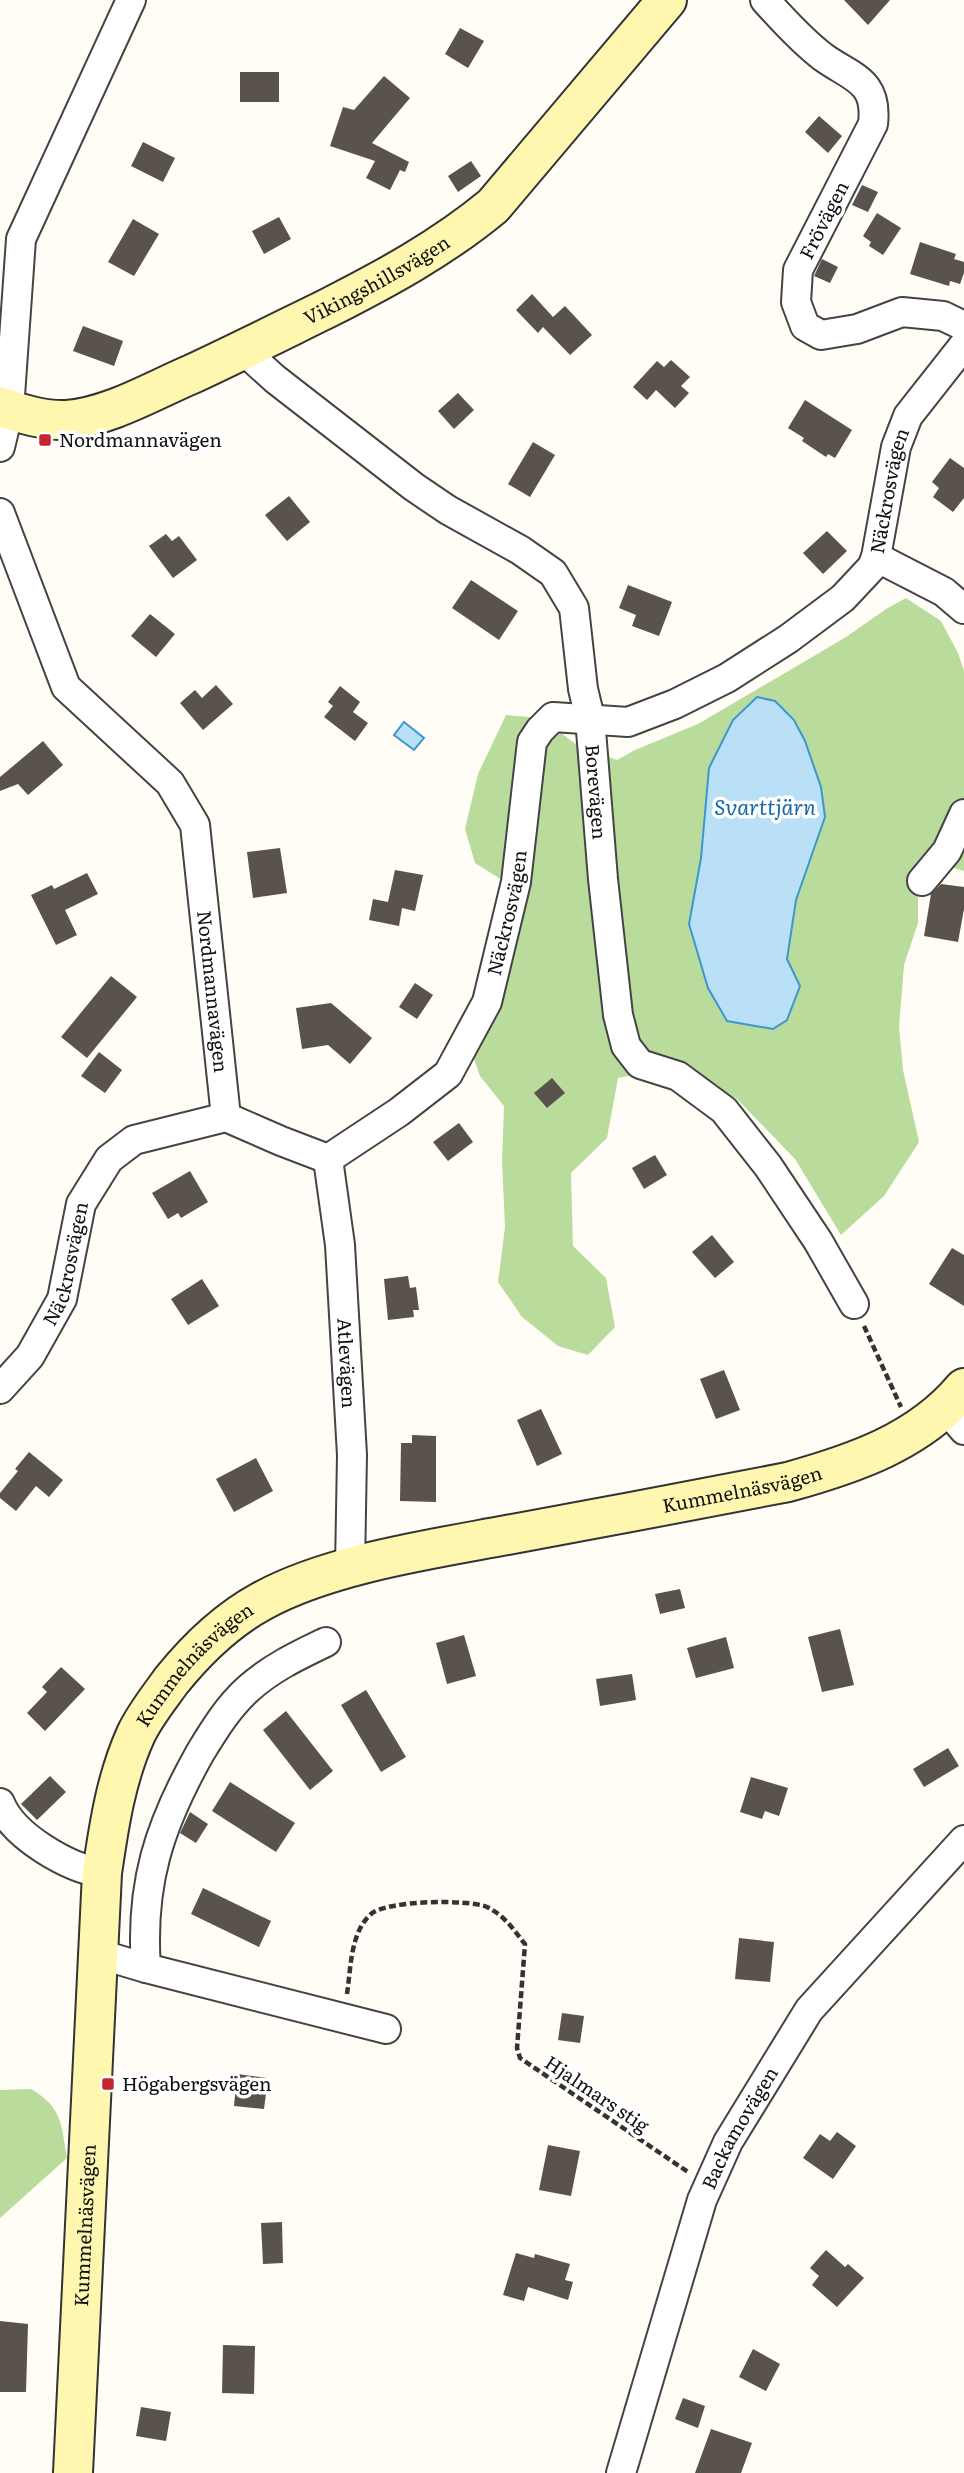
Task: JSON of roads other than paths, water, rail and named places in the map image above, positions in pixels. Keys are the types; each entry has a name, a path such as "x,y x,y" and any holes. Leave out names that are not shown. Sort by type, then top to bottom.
{"street":[{"path":"0,447 21,239 131,0"},
{"name":"Vikingshillsvägen","path":"5,408 66,420 96,414 125,404 243,350 390,276 464,230 492,206 667,0"},
{"name":"Frövägen","path":"765,0 823,57 855,76 866,88 875,106 873,124 798,270 796,302 805,326 821,335 857,329 902,312 943,317 964,327"},
{"name":"Näckrosvägen","path":"328,1159 389,1119 448,1074 487,1002 516,882 532,742 540,730 553,718 628,722 675,704 727,678 788,639 844,598 872,567 876,557 896,447 908,416 964,345"},
{"name":"Borevägen","path":"243,350 275,379 414,487 553,573 573,608 583,689 590,718 603,879 618,1015 626,1046 639,1064 678,1076 724,1110 783,1187 854,1304"},
{"name":"Nordmannavägen","path":"0,513 66,687 170,783 195,825 226,1117"},
{"path":"876,557 944,592 964,609"},
{"path":"922,881 947,850 964,814"},
{"path":"226,1117 328,1159"},
{"name":"Näckrosvägen","path":"0,1389 30,1356 62,1298 81,1205 109,1159 134,1140 226,1117"},
{"name":"Atlevägen","path":"328,1159 340,1245 352,1455 350,1568"},
{"name":"Kummelnäsvägen","path":"73,2473 102,1873 112,1805 137,1733 181,1668 241,1614 288,1588 350,1568 465,1543 788,1482 839,1468 881,1450 958,1409"},
{"path":"146,1968 146,1896 155,1853 171,1810 197,1758 228,1710 248,1689 281,1664 326,1642"},
{"path":"0,1803 4,1814 38,1846 86,1870 102,1873"},
{"name":"Backamovägen","path":"621,2473 709,2186 728,2142 809,2010 964,1840"},
{"path":"99,1954 386,2029"}],"water":[{"name":"Svarttjärn","path":"757,697 775,701 794,720 805,741 821,787 825,817 796,900 787,959 800,986 787,1020 773,1029 727,1021 708,988 689,924 701,858 709,768 733,720"},
{"path":"404,722 424,738 414,750 394,735"}],"place":[{"name":"Nordmannavägen","path":"45,440"},
{"name":"Högabergsvägen","path":"108,2084"}]}
